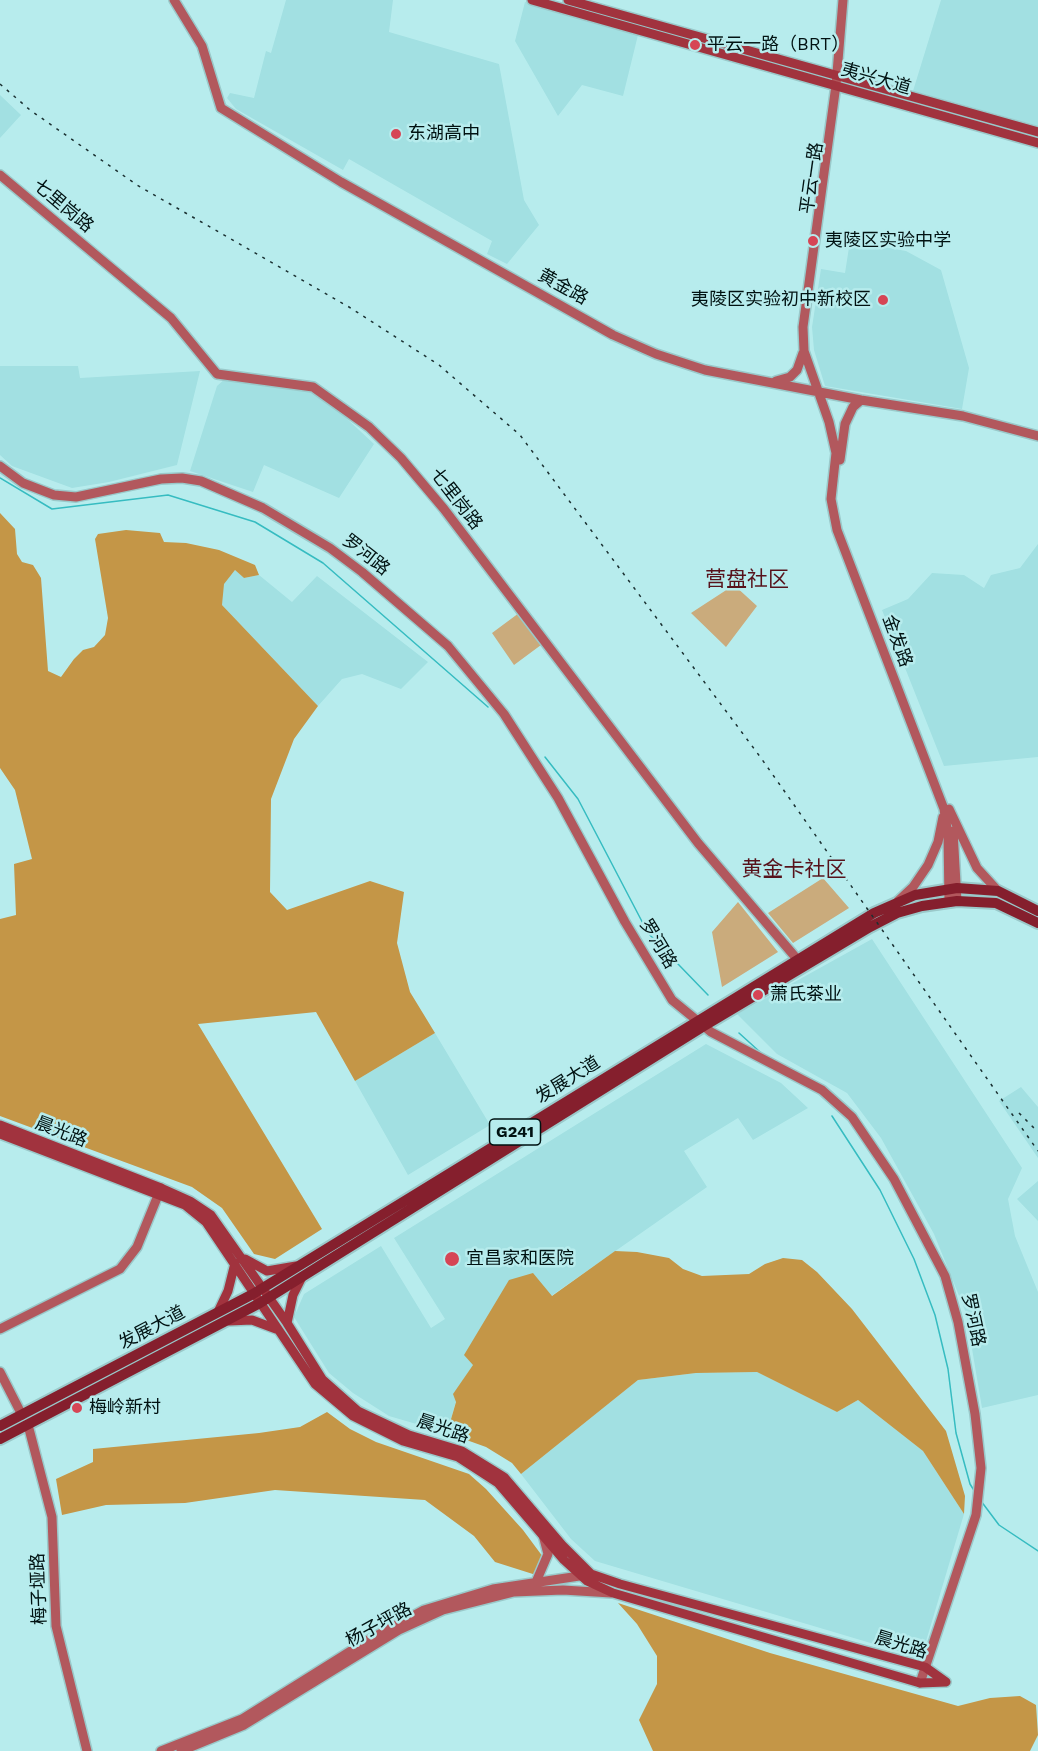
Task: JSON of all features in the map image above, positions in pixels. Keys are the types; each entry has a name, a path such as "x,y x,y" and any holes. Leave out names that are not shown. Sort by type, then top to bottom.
{"highway":[{"name":"发展大道","path":"700,1024 797,959 874,913 931,891 953,888 998,891 1038,911"},
{"name":"发展大道","path":"0,1426 301,1270 700,1024 897,913 953,901 996,903 1038,923"},
{"name":"发展大道","path":"0,1439 264,1301 301,1270"}],"main road":[{"name":"黄金路","path":"174,0 202,46 221,108 341,182 614,334 656,354 705,370 963,417 1038,436"},
{"name":"夷兴大道","path":"532,0 1038,132"},
{"name":"夷兴大道","path":"568,0 1038,143"},
{"name":"平云一路","path":"820,392 804,351 803,327 839,81 843,0"},
{"name":"平云一路","path":"820,392 813,366 808,327 848,0"},
{"name":"七里岗路","path":"0,175 171,318 217,374 313,387 369,427 401,458 444,509 698,843 797,959"},
{"path":"770,382 790,377 797,370 804,351"},
{"name":"金发路","path":"820,392 839,441 840,460 836,499 841,528 947,809 953,901"},
{"name":"金发路","path":"820,392 836,453 831,499 837,530 947,809"},
{"path":"840,460 845,424 854,407 861,400"},
{"name":"罗河路","path":"0,466 23,483 54,495 76,497 161,479 182,478 201,482 262,508 330,548 362,572 448,646 504,714 558,798 625,922 672,1000 700,1024 774,1067 822,1090 852,1117 894,1179 931,1246 952,1298 975,1414 980,1474 976,1515 920,1683"},
{"path":"947,809 977,868 998,891"},
{"path":"895,904 913,887 928,865 938,842 947,809"},
{"name":"晨光路","path":"0,1125 185,1205 206,1222 237,1259 264,1301 278,1330 315,1384 353,1416 403,1441 458,1457 498,1483 543,1535 586,1577 613,1593 920,1683 946,1682 925,1667 620,1584 586,1577 504,1477 462,1451 409,1435 358,1411 322,1379 287,1323 264,1301"},
{"name":"晨光路","path":"0,1134 159,1192"},
{"path":"0,1329 120,1269 137,1247 159,1192"},
{"path":"219,1312 237,1259 267,1271 301,1270 287,1323"},
{"path":"226,1322 252,1320 278,1330"},
{"path":"0,1372 22,1415"},
{"name":"梅子垭路","path":"28,1425 52,1517 56,1626 87,1751"},
{"path":"536,1582 548,1554 543,1535"},
{"path":"161,1751 242,1719 365,1642 424,1610 493,1589 586,1577"},
{"path":"563,1590 586,1577"},
{"name":"杨子坪路","path":"181,1751 244,1725 418,1620 494,1596 563,1590 613,1593"}],"shaded area":[{"name":"东湖高中","path":"286,0 393,0 389,32 499,64 524,200 539,225 507,264 487,254 492,241 349,159 343,170 236,109 227,98 230,93 254,98 266,51 271,53"},
{"path":"941,0 1038,0 1038,126 913,91"},
{"path":"525,2 638,35 623,96 582,85 558,116 515,41"},
{"path":"0,95 21,115 0,138"},
{"name":"夷陵区实验初中新校区","path":"850,241 906,251 941,270 969,368 962,409 825,386 814,350 812,327 821,269 845,273"},
{"path":"0,366 78,366 80,378 200,371 177,465 109,482 72,488 12,466 0,455"},
{"path":"226,378 307,390 329,402 374,444 339,498 264,465 253,492 190,471 217,386"},
{"path":"0,513 15,529 17,554 22,562 33,565 41,578 48,671 61,677 83,650 94,647 105,635 108,618 95,539 98,534 126,530 160,533 164,542 186,543 219,550 255,565 259,575 244,578 235,570 224,584 222,605 318,706 294,739 271,799 270,892 287,910 370,881 404,892 397,943 410,992 435,1033 355,1081 316,1012 198,1024 322,1229 275,1259 254,1254 222,1208 192,1187 0,1116 0,919 16,915 14,864 32,859 15,790 0,768"},
{"path":"1038,544 1038,757 944,766 882,610 908,599 932,573 964,575 984,588 991,575 1020,568"},
{"path":"235,570 244,578 259,575 292,602 317,576 428,662 401,689 362,674 342,679 318,706 222,605 223,584"},
{"path":"734,585 757,606 726,647 691,613"},
{"path":"519,613 541,645 514,665 492,633"},
{"path":"823,878 849,908 793,943 768,913"},
{"path":"738,902 778,952 722,987 712,932"},
{"path":"872,939 1022,1168 1008,1199 1015,1236 1038,1292 1038,1395 982,1408 966,1313 934,1234 881,1138 847,1093 777,1054 737,1014"},
{"path":"435,1033 490,1125 408,1175 355,1081"},
{"path":"706,1044 781,1083 808,1108 753,1140 738,1118 684,1151 707,1187 551,1296 473,1365 454,1394 456,1401 447,1433 389,1416 353,1393 329,1373 294,1317 304,1294 381,1246 431,1328 445,1319 394,1238"},
{"path":"1021,1087 1038,1107 1038,1158 999,1101"},
{"path":"1038,1181 1038,1221 1017,1199"},
{"path":"615,1251 637,1252 669,1258 683,1269 702,1276 749,1274 765,1264 783,1258 802,1260 817,1272 852,1309 946,1431 965,1496 964,1514 923,1451 858,1400 837,1412 757,1372 696,1373 638,1380 521,1474 512,1463 486,1447 447,1433 456,1402 453,1394 473,1365 464,1355 509,1280 533,1273 552,1296"},
{"path":"757,1372 837,1412 858,1400 923,1451 964,1514 921,1658 595,1561 571,1539 521,1474 638,1380 696,1373"},
{"path":"327,1412 350,1429 376,1442 469,1474 486,1489 523,1530 543,1557 536,1575 495,1562 474,1536 425,1500 275,1490 185,1503 106,1505 62,1515 56,1479 93,1462 93,1449 300,1427"},
{"path":"618,1603 770,1653 958,1706 990,1698 1020,1696 1036,1705 1038,1735 1030,1751 653,1751 639,1720 657,1684 657,1656 637,1624"}],"waterway":[{"path":"0,478 52,509 168,495 255,522 323,563 488,707"},
{"path":"545,757 578,799 648,933 708,995"},
{"path":"739,1033 760,1052"},
{"path":"832,1116 880,1190 914,1259 935,1315 948,1369 956,1433 970,1484 975,1492"},
{"path":"981,1501 999,1525 1038,1551"}],"railway":[{"path":"0,84 30,110 137,185 349,307 439,365 520,435 761,758 1038,1151"},
{"path":"1019,1113 1038,1132"}],"place":[{"name":"平云一路（BRT）","path":"695,45"},
{"name":"东湖高中","path":"396,134"},
{"name":"夷陵区实验中学","path":"813,241"},
{"name":"夷陵区实验初中新校区","path":"883,300"},
{"name":"萧氏茶业","path":"758,995"},
{"name":"宜昌家和医院","path":"452,1259"},
{"name":"梅岭新村","path":"77,1408"}],"district":[{"name":"营盘社区","path":"747,580"},
{"name":"黄金卡社区","path":"794,870"}]}
